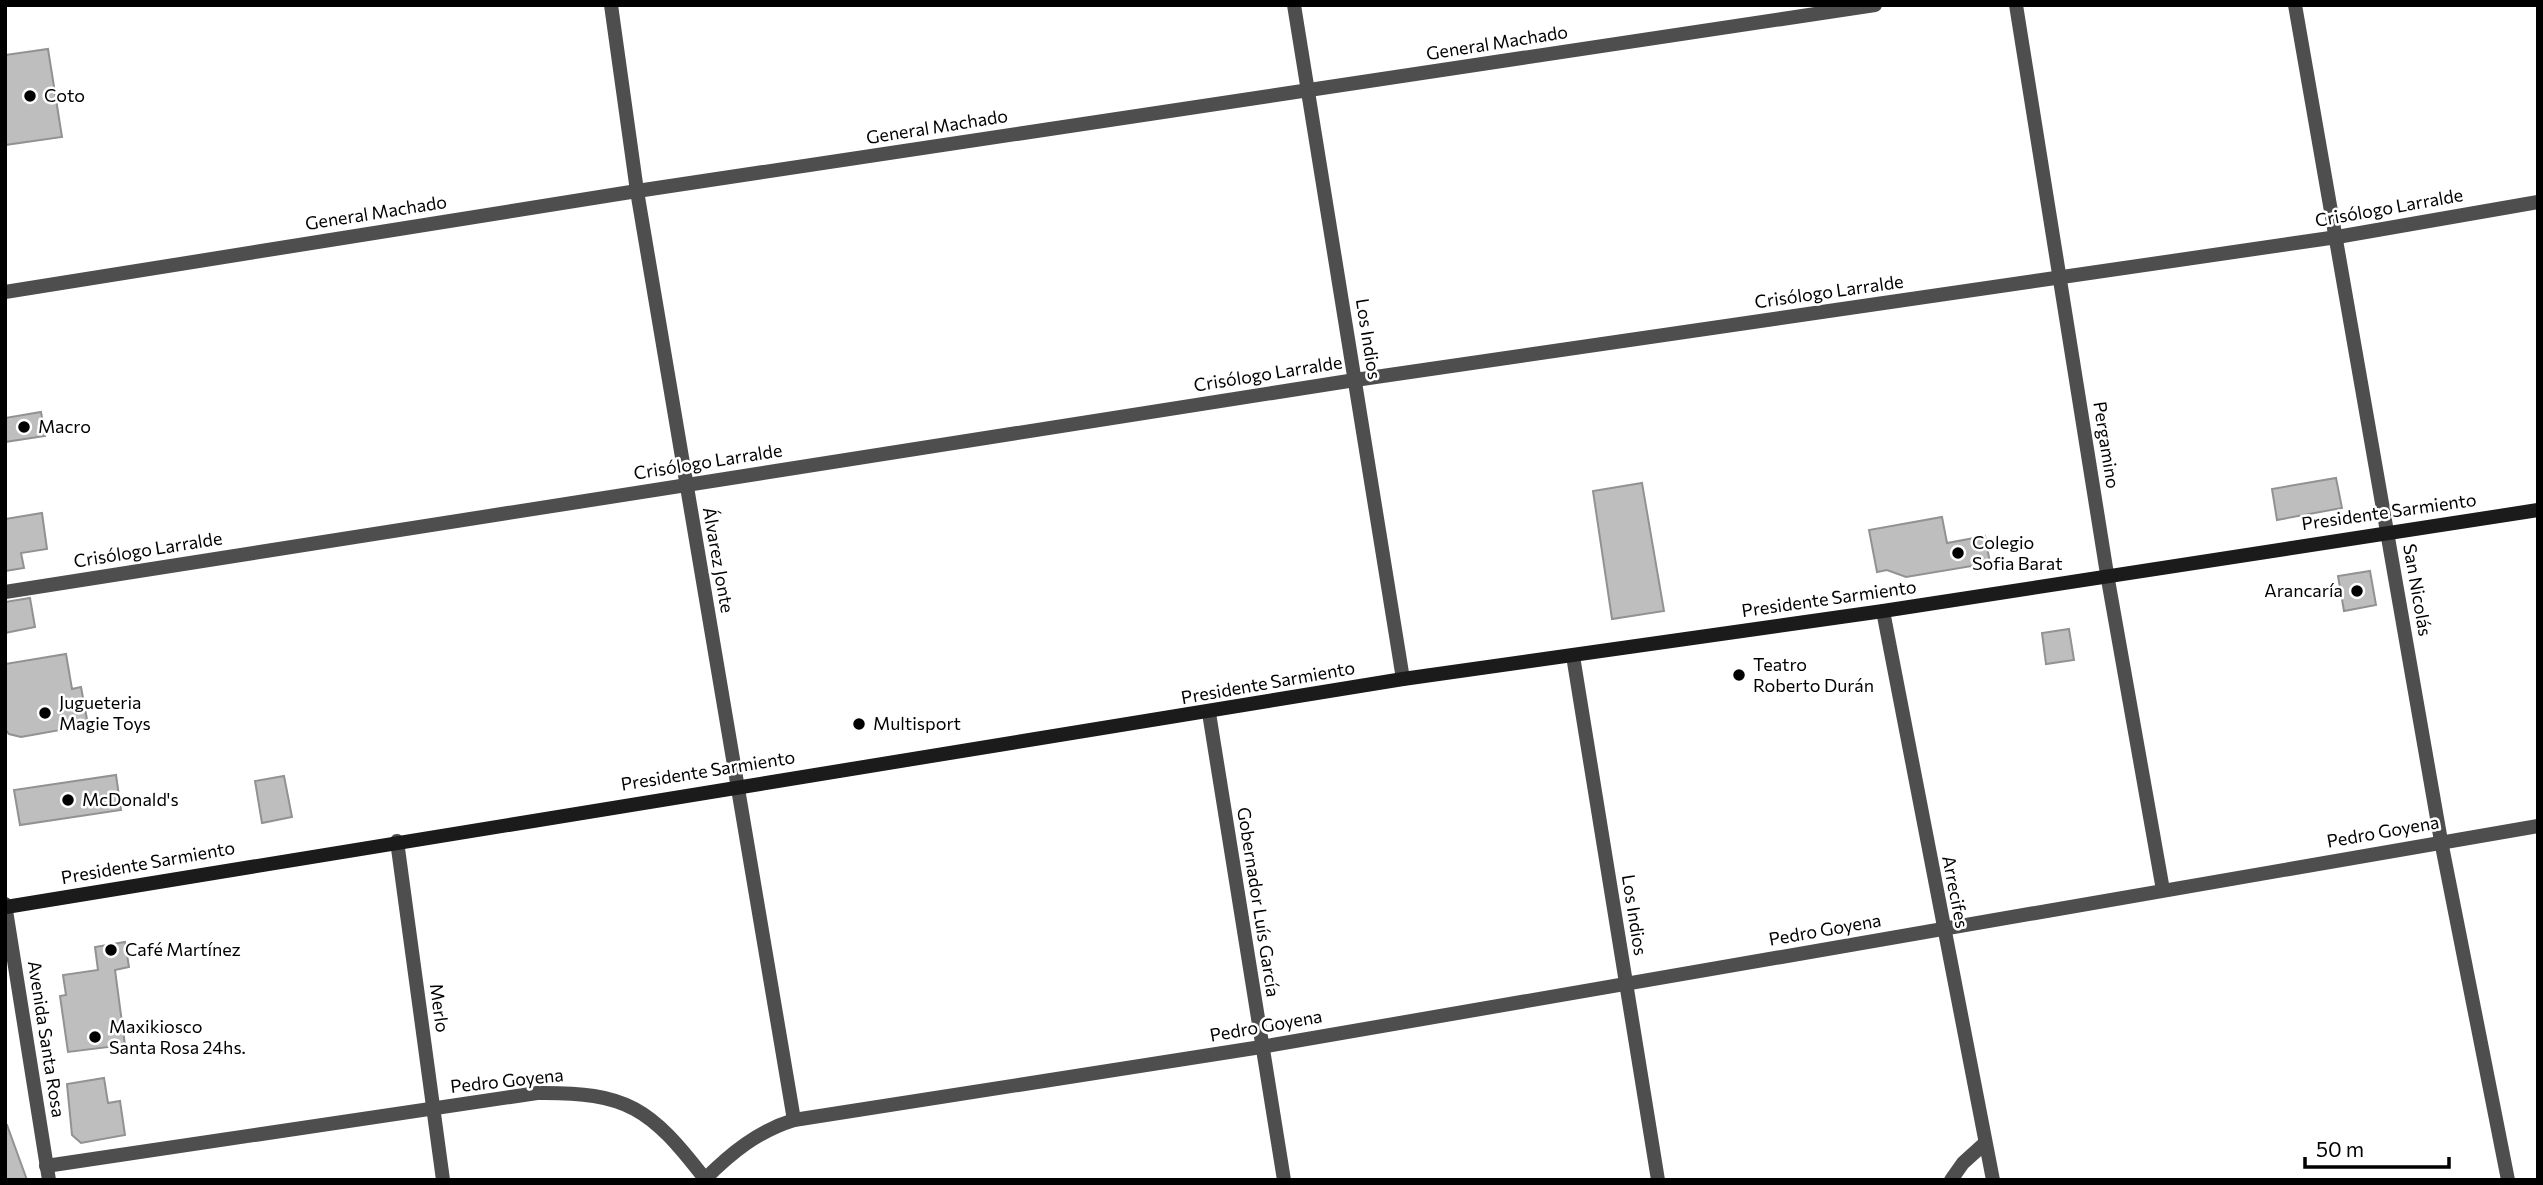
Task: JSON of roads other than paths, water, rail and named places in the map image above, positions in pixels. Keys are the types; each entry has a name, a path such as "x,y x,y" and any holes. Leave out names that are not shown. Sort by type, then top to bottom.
{"main road":[{"name":"Presidente Sarmiento","path":"5,906 1404,680 1883,611 2108,574 2538,510"}],"street":[{"name":"Álvarez Jonte","path":"611,5 637,191 794,1120"},
{"name":"Los Indios","path":"1294,5 1404,680"},
{"name":"General Machado","path":"5,292 637,191 1875,5"},
{"name":"Pergamino","path":"2015,5 2108,574 2163,890"},
{"name":"San Nicolás","path":"2295,5 2441,841 2508,1180"},
{"name":"Crisólogo Larralde","path":"5,592 1355,380 2337,237 2538,202"},
{"name":"Arrecifes","path":"1883,611 1993,1180"},
{"name":"Los Indios","path":"1573,656 1658,1180"},
{"name":"Gobernador Luís García","path":"1209,713 1284,1180"},
{"name":"Pedro Goyena","path":"47,1173 537,1093 608,1097 626,1102 651,1119 681,1149 705,1179 743,1145 774,1126 794,1120 1261,1047 2538,826"},
{"name":"Merlo","path":"397,841 443,1180"},
{"name":"Avenida Santa Rosa","path":"5,906 47,1173"},
{"path":"1951,1180 1962,1163 1984,1144"}],"place":[{"name":"Coto","path":"30,96"},
{"name":"Macro","path":"24,427"},
{"name":"Colegio Sofia Barat","path":"1958,553"},
{"name":"Arancaría","path":"2357,591"},
{"name":"Teatro Roberto Durán","path":"1739,675"},
{"name":"Jugueteria Magie Toys","path":"45,713"},
{"name":"Multisport","path":"859,724"},
{"name":"McDonald's","path":"68,800"},
{"name":"Café Martínez","path":"111,950"},
{"name":"Maxikiosco Santa Rosa 24hs.","path":"95,1037"}]}
